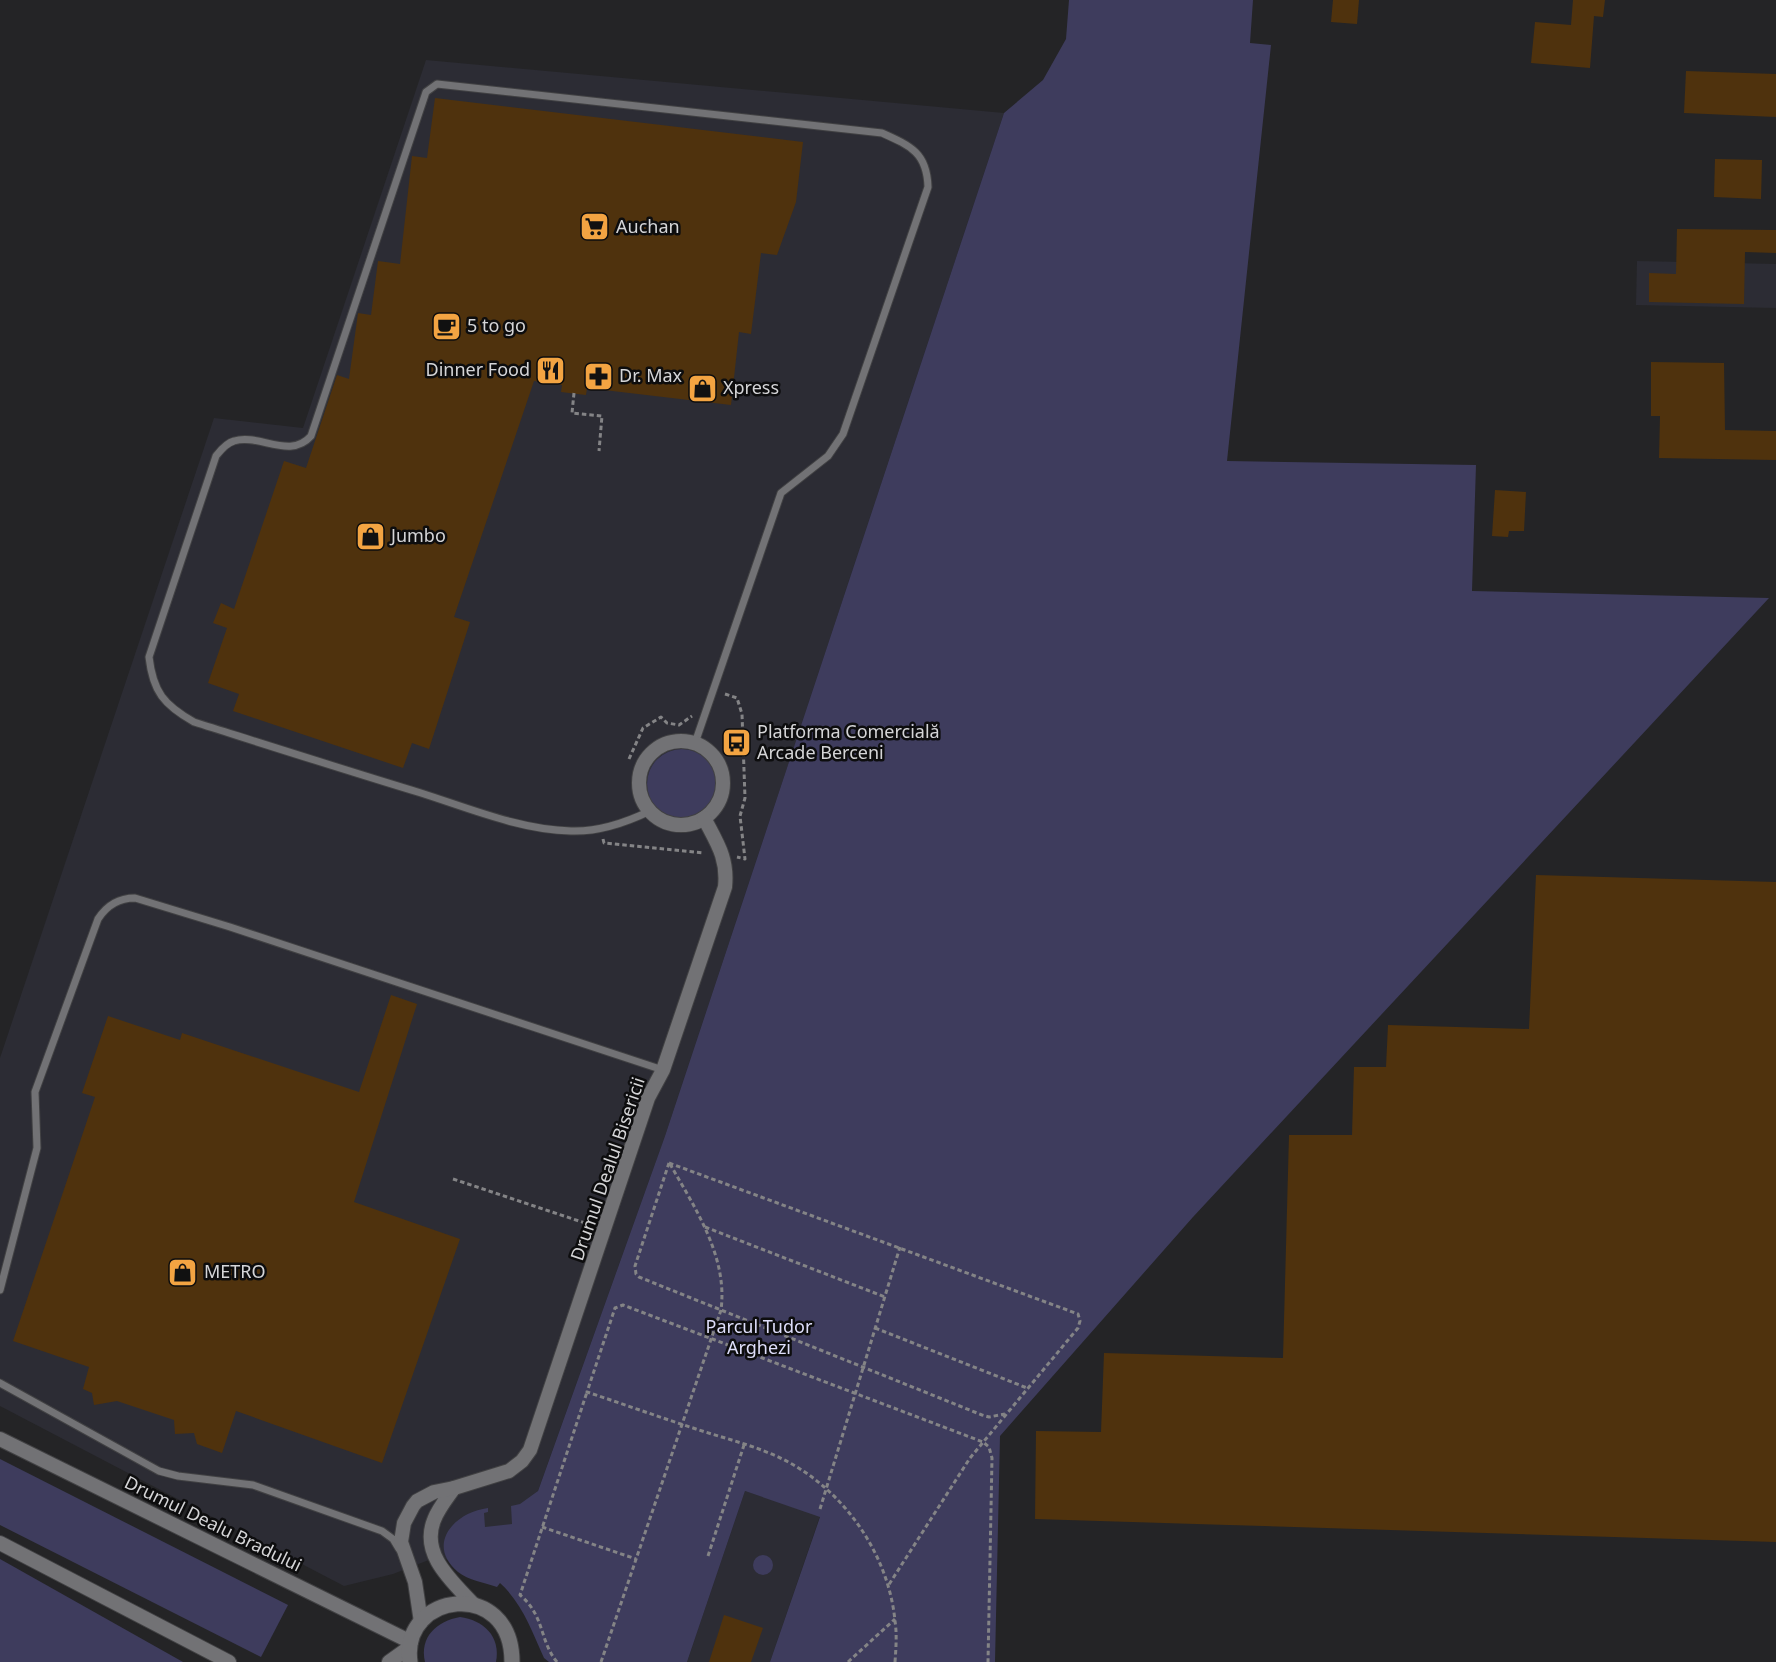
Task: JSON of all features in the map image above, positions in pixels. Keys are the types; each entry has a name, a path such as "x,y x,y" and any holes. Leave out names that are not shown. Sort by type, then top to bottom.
{"main road":[{"path":"410,1650 421,1622 432,1612 445,1605 460,1603 486,1610 503,1626 512,1655 522,1662"}],"street":[{"path":"672,742 695,743 714,756 720,766 723,789 720,800 704,818 682,825 670,824 659,819 643,801 640,776 648,757 660,746 672,742"},
{"name":"Drumul Dealul Bisericii","path":"421,1622 415,1582 401,1542 404,1523 417,1501 434,1492 454,1488 515,1468 530,1450 648,1098 663,1070 725,887 726,865 723,855 704,818"},
{"name":"Drumul Dealu Bradului","path":"0,1439 410,1650"},
{"path":"454,1488 434,1519 430,1536 431,1545 442,1568 474,1605"},
{"path":"0,1543 229,1662"},
{"path":"389,1662 410,1650"}],"lane":[{"path":"650,811 602,828 570,831 507,821 194,722 166,704 156,690 151,674 149,657 216,456 233,441 244,440 296,447 305,443 311,436 426,92 431,87 446,84 882,133 914,149 924,162 928,174 928,188 843,434 828,456 781,494 695,743"},
{"path":"0,1290 37,1148 35,1092 98,919 114,902 125,898 135,898 230,927 663,1070"},
{"path":"0,1383 159,1471 178,1476 253,1485 382,1531 393,1539 406,1560"}],"path":[{"path":"574,393 572,413 602,416 598,450"},
{"path":"602,828 604,843 745,859 740,816 746,798 742,714 737,698 713,690"},
{"path":"629,759 643,728 662,717 668,723 679,725 693,715"},
{"path":"601,1662 721,1310 723,1297 721,1272 705,1227 669,1163"},
{"path":"669,1163 1077,1312 1080,1321 1078,1328 970,1458 888,1586"},
{"path":"669,1163 635,1270 636,1274 643,1279 982,1415 989,1417 1007,1413"},
{"path":"453,1179 586,1223"},
{"path":"705,1227 885,1297"},
{"path":"820,1509 900,1247"},
{"path":"558,1662 549,1649 536,1612 520,1594 615,1308 622,1305 983,1442 989,1447 992,1458 988,1662"},
{"path":"875,1328 1028,1388"},
{"path":"587,1392 780,1458 826,1488 851,1515 877,1556 888,1586 895,1619 895,1662"},
{"path":"708,1556 744,1445"},
{"path":"542,1527 636,1559"},
{"path":"848,1662 895,1619"}],"shaded area":[{"path":"426,60 1004,113 665,1136 520,1541 512,1550 499,1583 439,1556 393,1574 344,1586 0,1406 0,1058 214,418 303,428"},
{"path":"1637,261 1776,264 1776,308 1636,305"},
{"path":"745,1491 820,1516 770,1662 687,1662"}],"green space":[{"name":"Parcul Tudor Arghezi","path":"1069,0 1253,0 1250,43 1271,45 1227,461 1476,465 1472,591 1769,598 1193,1217 1000,1436 995,1662 770,1662 820,1517 745,1491 687,1662 549,1662 544,1658 526,1618 508,1591 500,1583 497,1587 458,1572 448,1561 444,1551 444,1540 455,1523 476,1511 488,1508 488,1512 484,1513 485,1527 512,1524 511,1506 520,1504 538,1491 665,1136 1004,113 1043,80 1066,39"},
{"path":"689,749 702,755 711,764 715,770 717,784 715,798 707,809 696,817 675,819 657,809 649,798 647,777 657,759 668,751"},
{"path":"0,1459 288,1605 261,1657 0,1525"},
{"path":"759,1555 767,1555 773,1561 773,1569 767,1575 759,1575 753,1569 753,1561"},
{"path":"0,1559 183,1662 0,1662"},
{"path":"460,1617 483,1626 493,1637 496,1644 496,1662 425,1662 427,1638 437,1626"}],"building":[{"path":"1333,0 1359,0 1357,24 1331,22"},
{"path":"1573,0 1605,0 1603,17 1594,16 1590,68 1531,63 1535,22 1571,25"},
{"path":"1686,71 1776,74 1776,117 1684,113"},
{"path":"435,98 803,142 796,202 777,255 761,253 751,334 739,332 731,405 587,388 586,395 561,392 562,385 534,381 454,617 470,622 429,749 412,743 403,768 233,711 239,694 208,683 227,628 213,623 221,603 234,609 284,461 306,468 337,375 349,379 358,313 371,315 378,261 400,264 412,156 427,158"},
{"path":"1715,159 1762,160 1761,199 1714,197"},
{"path":"1677,229 1776,230 1776,253 1745,252 1744,304 1649,302 1649,273 1676,274"},
{"path":"1651,362 1724,363 1725,430 1776,431 1776,460 1659,458 1660,416 1651,416"},
{"path":"1495,490 1526,492 1524,531 1509,531 1508,537 1492,536"},
{"path":"1536,875 1776,882 1776,1542 1035,1519 1036,1431 1101,1432 1104,1353 1283,1358 1289,1135 1352,1135 1354,1067 1386,1067 1388,1025 1529,1029"},
{"name":"METRO","path":"391,995 417,1004 354,1202 460,1239 382,1463 236,1411 222,1453 197,1444 194,1433 175,1434 174,1420 117,1401 94,1405 92,1393 83,1389 89,1367 13,1341 95,1097 82,1093 108,1016 180,1040 182,1033 359,1092"},
{"path":"724,1615 763,1628 751,1662 709,1662"}],"place":[{"name":"Auchan","path":"595,227"},
{"name":"5 to go","path":"446,326"},
{"name":"Dinner Food","path":"551,370"},
{"name":"Dr. Max","path":"598,376"},
{"name":"Xpress","path":"702,388"},
{"name":"Jumbo","path":"370,536"},
{"name":"Platforma Comercială Arcade Berceni","path":"736,742"},
{"name":"METRO","path":"183,1272"}]}
